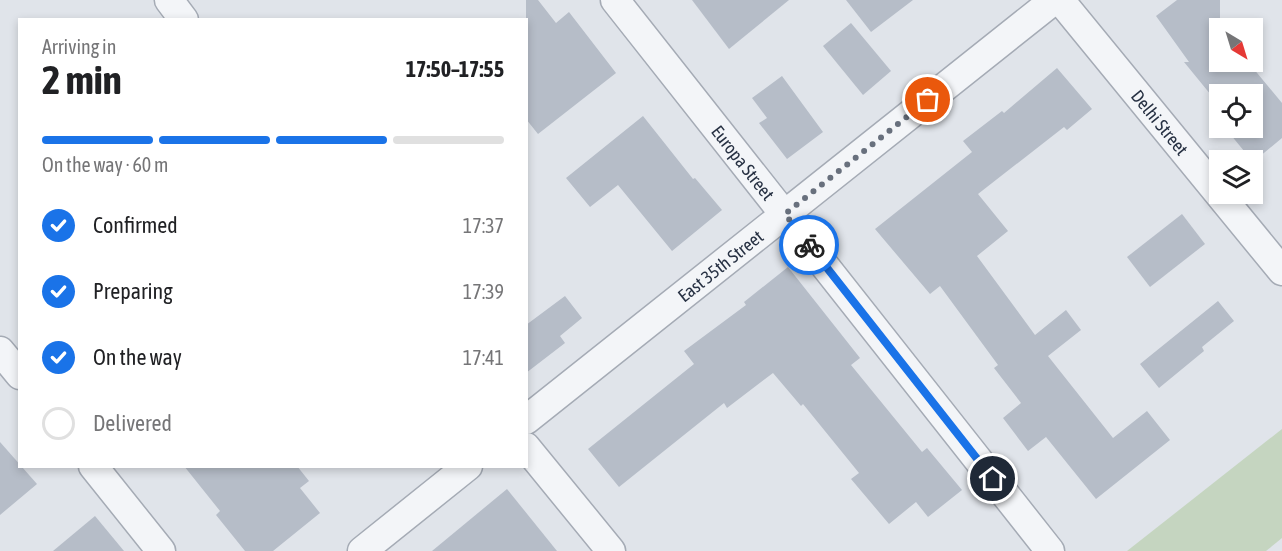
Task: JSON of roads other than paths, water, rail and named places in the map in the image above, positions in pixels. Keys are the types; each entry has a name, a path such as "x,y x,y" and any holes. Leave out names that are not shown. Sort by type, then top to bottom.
{"street":[{"path":"169,0 182,18"},
{"name":"Europa Street","path":"615,0 1050,551"},
{"name":"East 35th Street","path":"528,418 1054,0"},
{"name":"Delhi Street","path":"1060,0 1282,271"},
{"path":"0,351 18,373"},
{"path":"528,449 611,551"},
{"path":"95,468 161,551"},
{"path":"362,551 466,468"}]}
